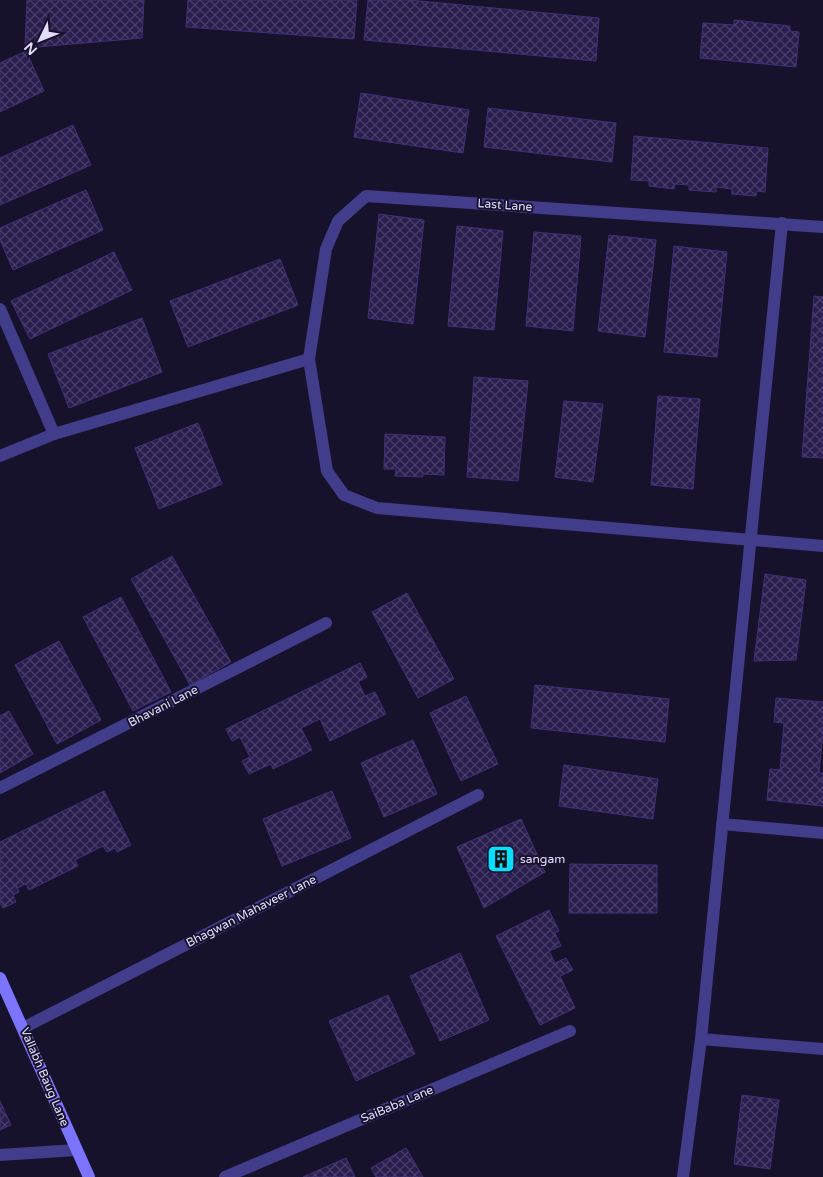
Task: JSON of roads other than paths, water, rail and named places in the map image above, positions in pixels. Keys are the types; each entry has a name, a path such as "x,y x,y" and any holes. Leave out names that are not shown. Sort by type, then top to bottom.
{"street":[{"name":"Last Lane","path":"823,227 366,196 338,220 326,249 309,359 327,471 344,495 376,508 823,546"},
{"path":"684,1177 701,1039 782,223"},
{"path":"0,309 54,434"},
{"path":"0,456 54,434 309,359"},
{"name":"Bhavani Lane","path":"0,788 326,623"},
{"name":"Bhagwan Mahaveer Lane","path":"23,1028 478,794"},
{"path":"722,824 823,832"},
{"name":"Vallabh Baug Lane","path":"0,978 89,1177"},
{"name":"SaiBaba Lane","path":"225,1177 570,1031"},
{"path":"701,1039 823,1049"},
{"path":"0,1155 76,1150"}],"place":[{"name":"sangam","path":"501,859"}]}
